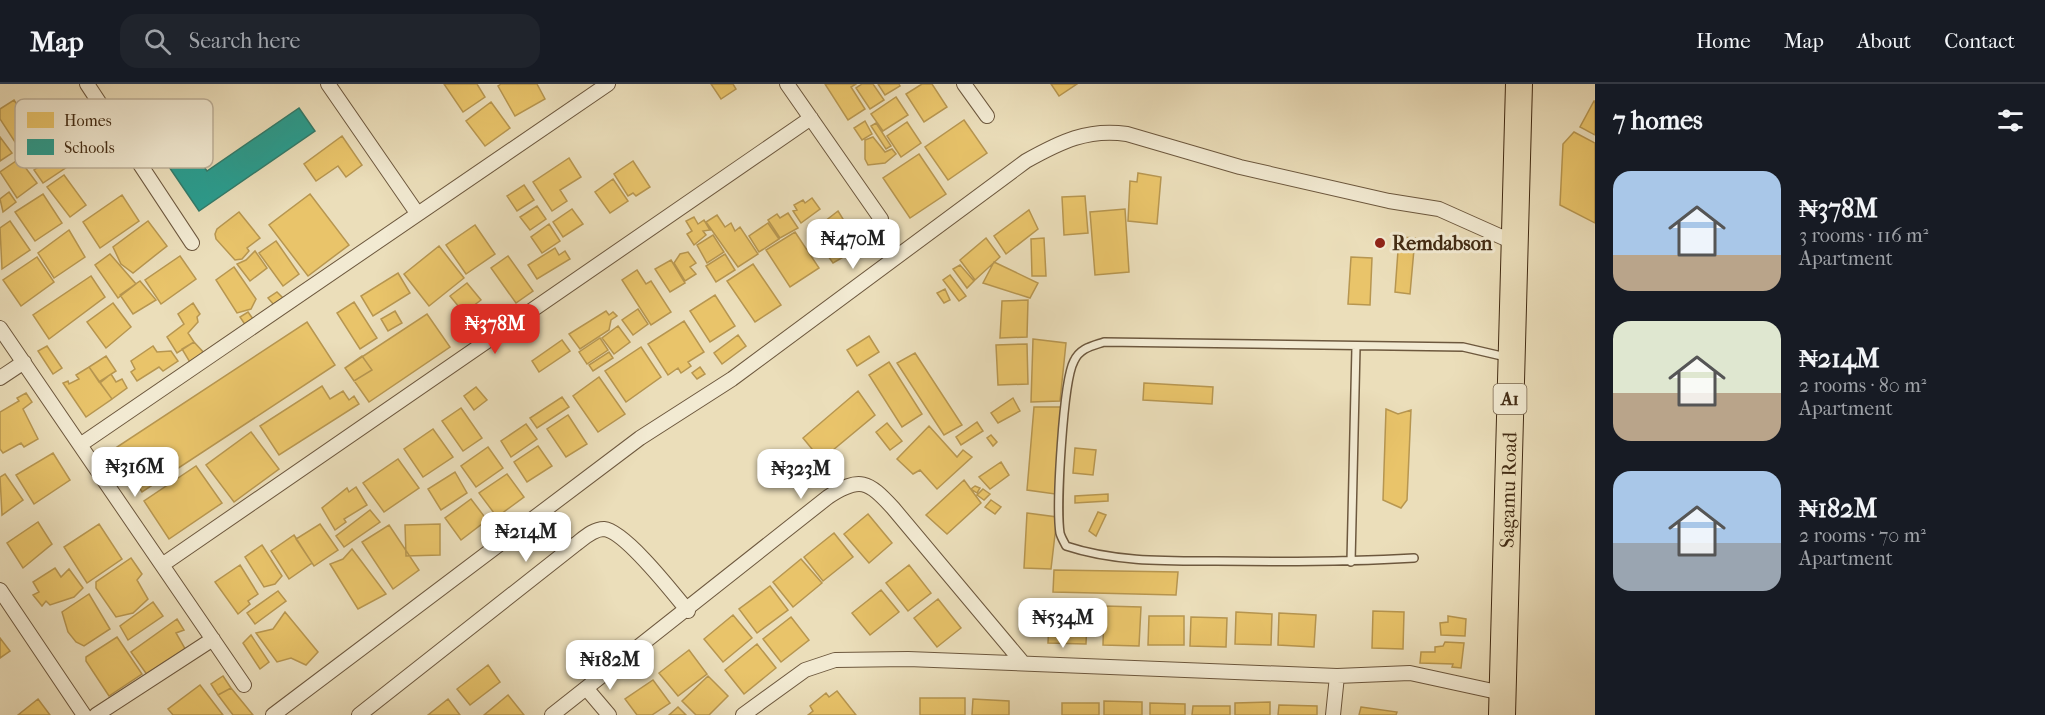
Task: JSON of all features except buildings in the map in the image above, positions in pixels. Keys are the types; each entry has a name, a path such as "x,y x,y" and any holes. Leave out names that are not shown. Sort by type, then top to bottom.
{"highway":[{"name":"Sagamu Road","path":"1502,704 1519,84"}],"street":[{"path":"87,84 97,99"},
{"path":"328,84 417,213"},
{"path":"80,445 608,84"},
{"path":"786,84 881,219"},
{"path":"964,84 987,116"},
{"path":"162,565 811,118"},
{"path":"273,715 639,438 732,379 1026,161 1074,136 1108,131 1128,134 1240,167 1379,199 1439,209 1513,242"},
{"path":"142,168 192,243"},
{"path":"0,328 244,685"},
{"path":"0,378 24,362"},
{"path":"552,715 688,610 828,497 846,486 863,483 877,490 893,508 1023,663"},
{"path":"358,715 576,544 602,529 610,530 639,555 688,610"},
{"path":"0,590 84,715"},
{"path":"96,715 213,639"},
{"path":"743,715 805,670 835,660 908,659 1337,676 1410,673 1502,704"},
{"path":"1333,715 1337,676"},
{"path":"586,688 609,715"}],"lane":[{"path":"1414,558 1351,562 1169,561 1105,556 1066,546 1060,534 1062,460 1068,374 1075,358 1085,348 1104,342 1463,347 1511,358"},
{"path":"1351,562 1356,347"}],"place":[{"name":"Remdabson","path":"1380,243"}]}
